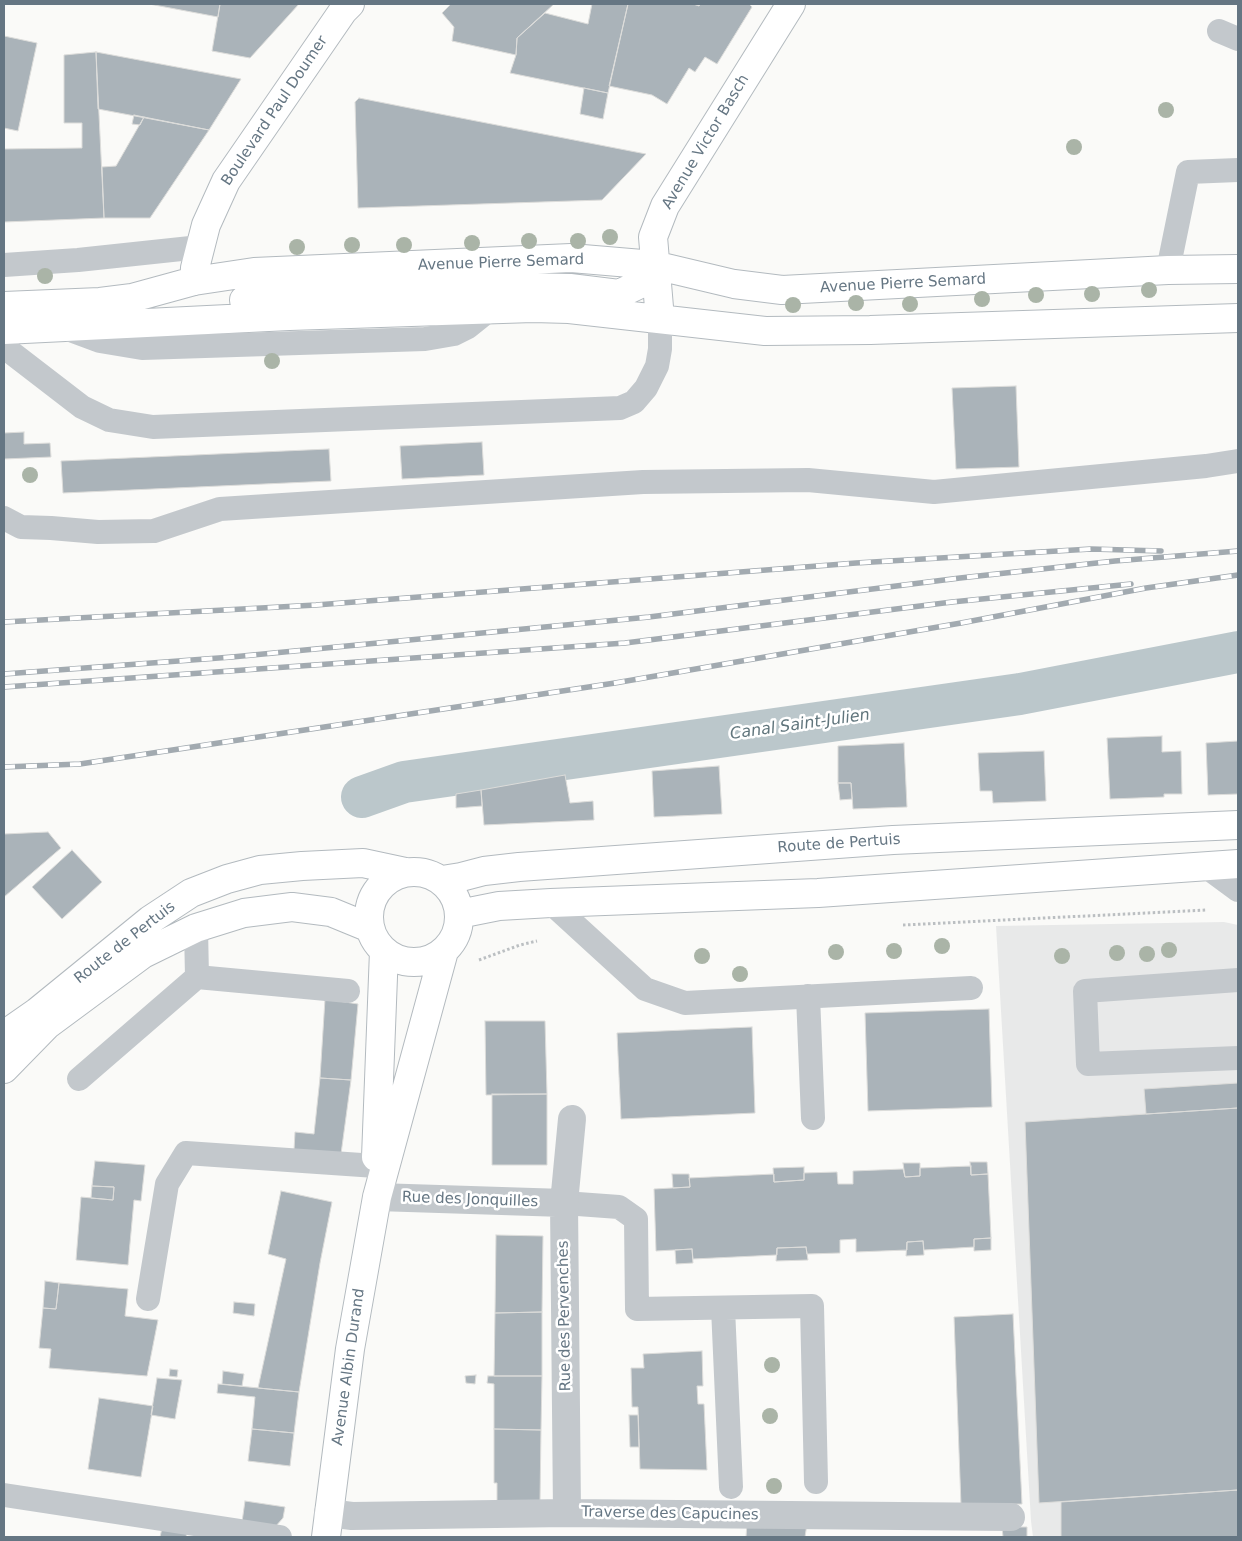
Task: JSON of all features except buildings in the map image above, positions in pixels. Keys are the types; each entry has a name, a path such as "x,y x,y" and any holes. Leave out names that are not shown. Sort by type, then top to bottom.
{"main road":[{"name":"Boulevard Paul Doumer","path":"194,281 195,268 206,225 226,181 343,11 350,4"},
{"name":"Avenue Victor Basch","path":"660,319 652,237 665,206 791,4"},
{"name":"Avenue Pierre Semard","path":"4,306 100,302 132,298 194,281 254,272 571,258 654,265 734,284 782,290 1168,270 1238,269"},
{"path":"171,322 242,300 519,286 570,288 619,294 640,284 654,265"},
{"path":"4,330 289,316 533,308 569,309 765,331 880,330 1238,318"},
{"name":"Route de Pertuis","path":"442,880 484,871 519,867 873,841 1238,825"},
{"name":"Route de Pertuis","path":"4,1035 37,1012 150,920 192,893 227,879 260,870 363,863 405,872"},
{"path":"459,914 499,906 551,902 818,893 1238,864"},
{"path":"415,870 427,872 442,880 452,892 459,914 454,938 444,951 430,959 414,962 398,960 384,951 370,928 368,913 374,894 386,882 405,872 415,870"},
{"name":"Route de Pertuis","path":"4,1069 48,1025 143,954 196,928 244,913 292,907 331,912 370,928"},
{"name":"Avenue Albin Durand","path":"377,1198 376,1166 384,951"},
{"name":"Avenue Albin Durand","path":"327,1525 350,1349 377,1198 444,951"}],"street":[{"name":"Rue des Pervenches","path":"566,1513 564,1203 572,1118"},
{"name":"Rue des Jonquilles","path":"377,1198 564,1203"},
{"name":"Traverse des Capucines","path":"327,1525 352,1516 566,1513 828,1526 1011,1518"}],"lane":[{"path":"1168,270 1188,172 1238,170"},
{"path":"4,265 78,260 200,247"},
{"path":"64,327 100,341 142,348 425,339 454,334 468,327 519,286"},
{"path":"4,347 82,407 110,420 153,427 600,409 620,408 634,402 646,388 657,366 660,349 660,319"},
{"path":"4,518 21,527 98,532 154,531 220,509 643,482 808,480 934,492 1188,468 1238,461"},
{"path":"1204,865 1238,890"},
{"path":"551,902 645,990 685,1003 971,988"},
{"path":"196,928 197,977"},
{"path":"79,1079 197,977 348,990"},
{"path":"1238,980 1085,991 1088,1064 1238,1058"},
{"path":"808,996 813,1118"},
{"path":"148,1298 167,1184 186,1154 376,1166"},
{"path":"564,1203 619,1207 636,1219 637,1309 812,1306 816,1482"},
{"path":"723,1308 731,1487"},
{"path":"4,1495 280,1537"}],"shaded area":[{"path":"1224,922 1238,925 1238,1537 1033,1537 996,926"}],"waterway":[{"name":"Canal Saint-Julien","path":"362,797 404,782 1020,694 1238,652"}],"railway":[{"path":"4,622 316,605 856,563 1091,549 1161,551"},
{"path":"4,674 232,657 649,617 960,578 1115,561 1238,551"},
{"path":"4,767 80,764 615,683 961,623 1146,588 1238,575"},
{"path":"4,687 625,643 952,602 1131,584"}]}
